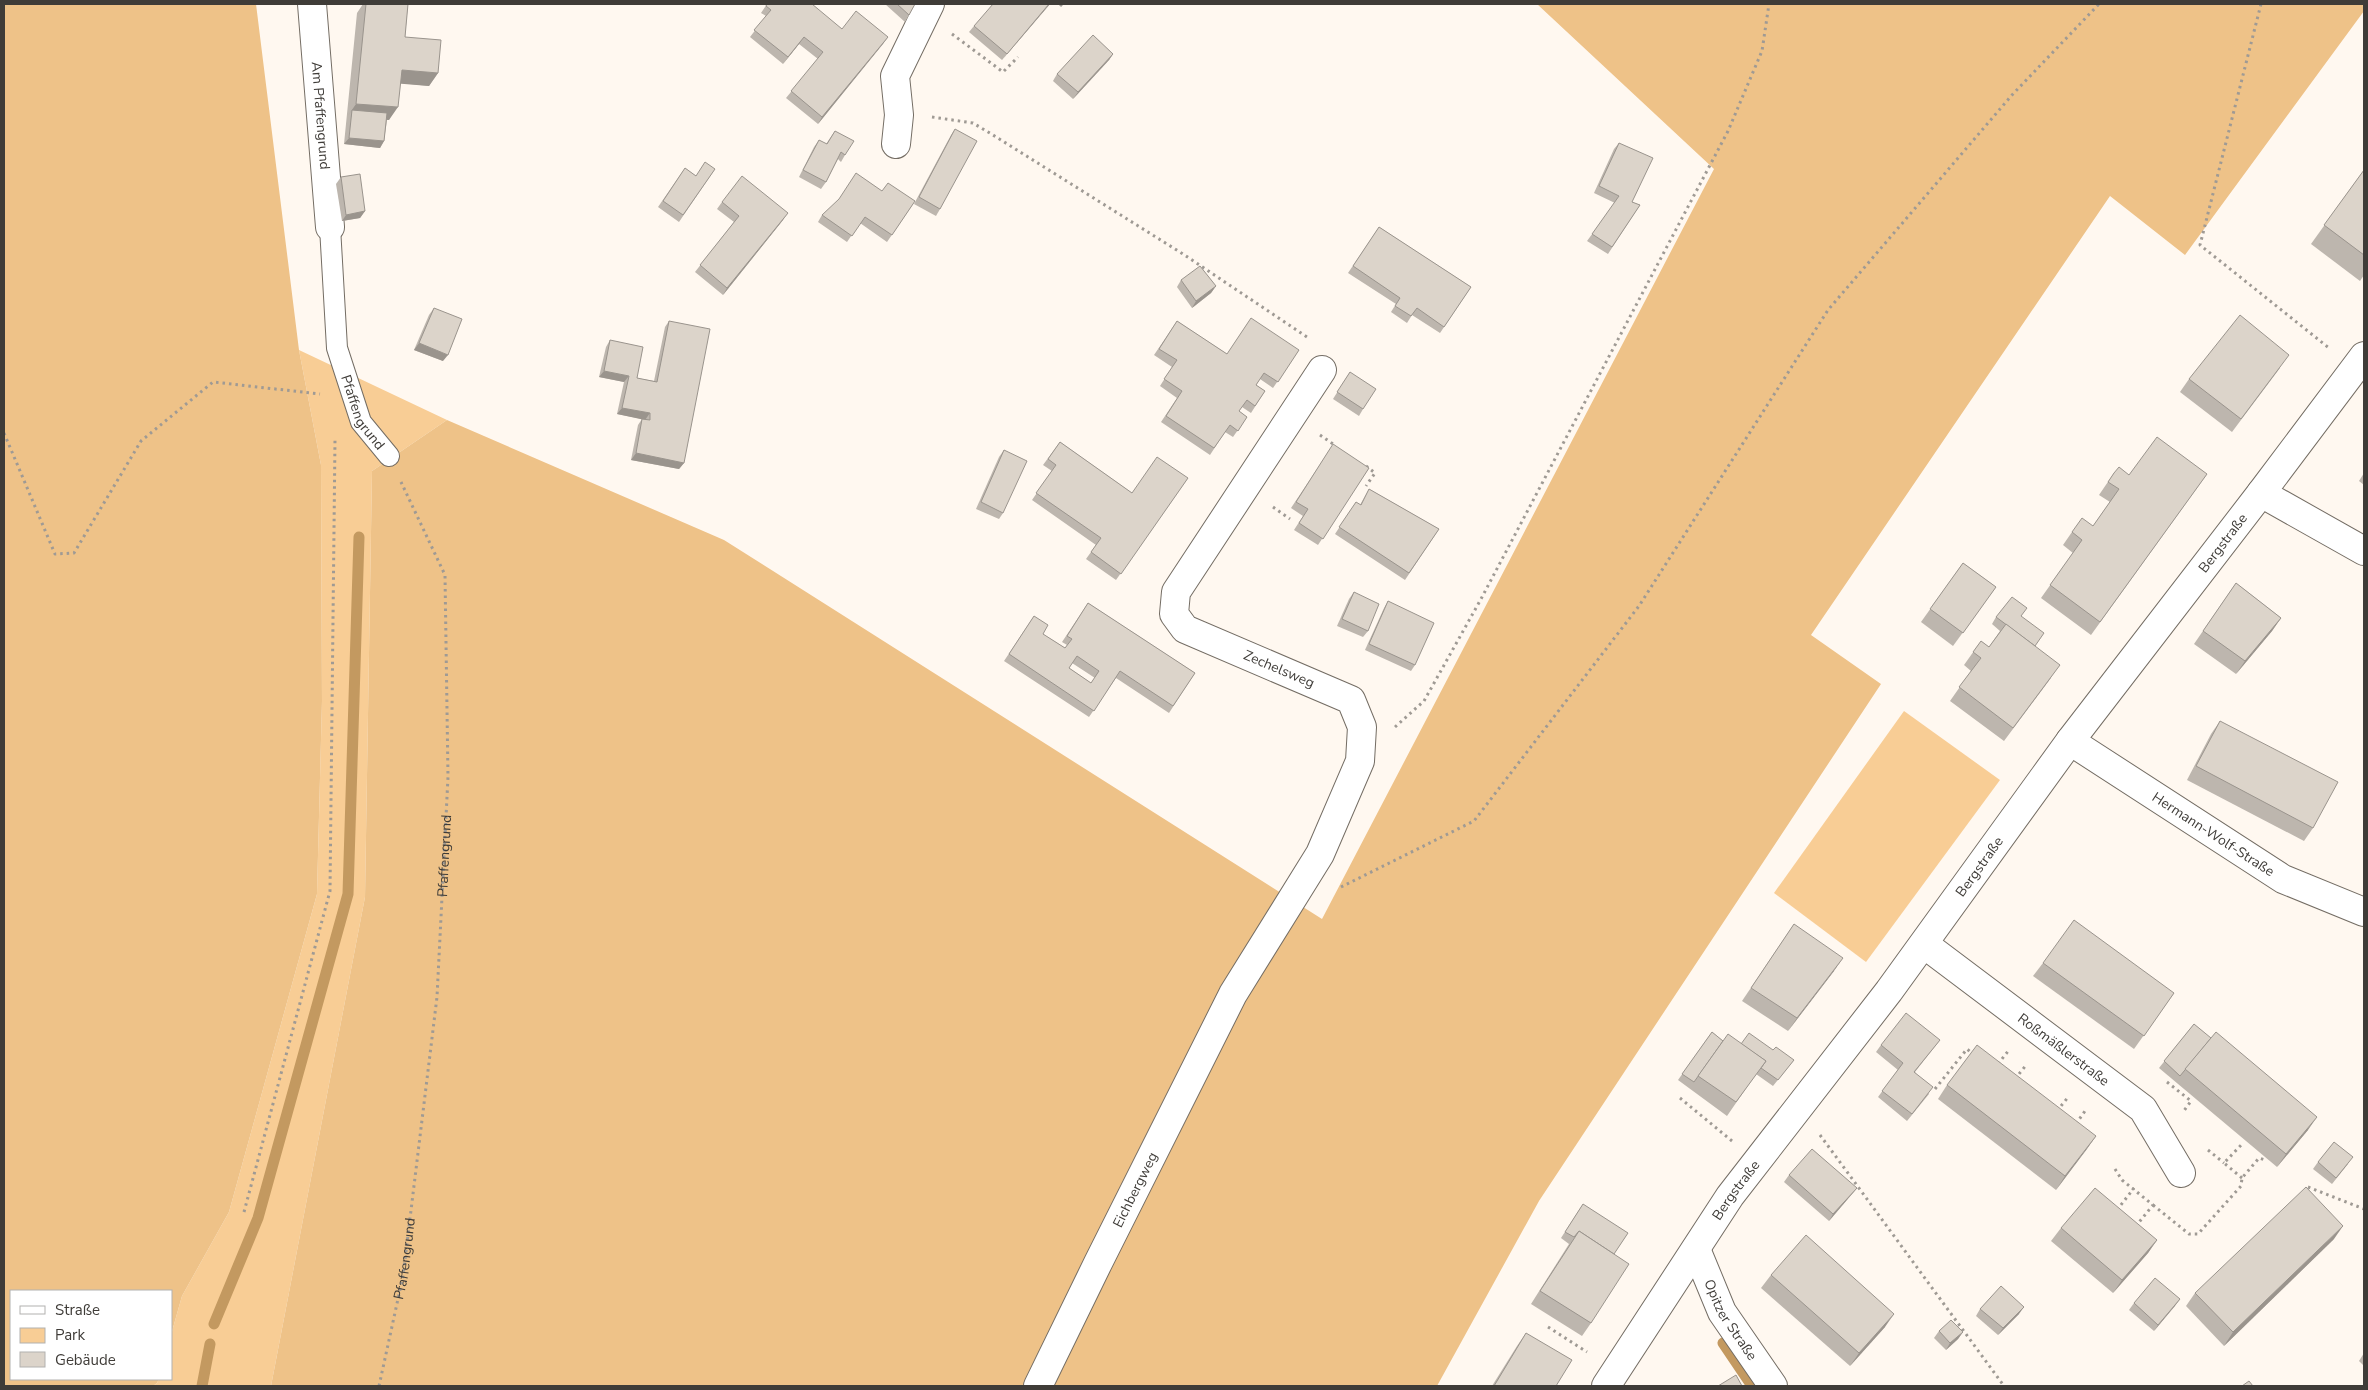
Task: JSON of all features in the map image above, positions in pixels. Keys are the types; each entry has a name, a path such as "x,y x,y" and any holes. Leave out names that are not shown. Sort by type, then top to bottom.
{"street":[{"name":"Am Pfaffengrund","path":"312,4 330,227"},
{"path":"896,144 899,115 895,76 930,4"},
{"name":"Bergstraße","path":"1606,1386 1730,1196 1924,944 2070,741 2262,493 2364,356"},
{"name":"Zechelsweg","path":"1234,994 1320,854 1360,761 1362,727 1351,700 1185,629 1174,614 1176,592 1322,370"},
{"path":"2262,493 2364,550"},
{"name":"Hermann-Wolf-Straße","path":"2070,741 2283,879 2364,912"},
{"name":"Roßmäßlerstraße","path":"1924,944 2143,1109 2181,1173"},
{"name":"Eichbergweg","path":"1038,1386 1234,994"},
{"name":"Opitzer Straße","path":"1696,1249 1722,1312 1773,1386"}],"lane":[{"name":"Pfaffengrund","path":"330,227 337,348 360,422 389,456"}],"path":[{"path":"1362,727 1397,727 1424,701 1482,599 1728,130 1762,51 1769,4"},
{"path":"1334,890 1474,821 1639,606 1828,310 2012,95 2098,4"},
{"path":"2261,4 2200,245 2335,353"},
{"path":"947,29 1002,72 1018,57"},
{"path":"945,118 973,123 993,135 1183,254 1315,343"},
{"path":"4,433 55,554 74,553 141,441 213,382 326,395"},
{"path":"244,1212 330,891 335,432"},
{"path":"1315,432 1338,447"},
{"name":"Pfaffengrund","path":"379,1386 402,1276 437,997 448,778 445,575 389,456"},
{"path":"1360,463 1375,473 1366,486"},
{"path":"1268,504 1290,518"},
{"path":"1997,1065 2029,1024"},
{"path":"1935,1090 1967,1050 1974,1055"},
{"path":"1680,1098 1733,1142"},
{"path":"1818,1132 2004,1386"},
{"path":"2242,1178 2224,1163 2243,1143"},
{"path":"2115,1169 2122,1180 2189,1234 2198,1234 2242,1186 2242,1178 2259,1158 2265,1160"},
{"path":"2308,1187 2364,1208"},
{"path":"2115,1213 2134,1188"},
{"path":"2134,1228 2154,1205"},
{"path":"1548,1327 1586,1351"}],"green space":[{"path":"299,350 447,420 372,471 365,897 271,1386 153,1386 158,1380 172,1380 172,1331 182,1296 229,1212 317,894 322,701 321,465"},
{"path":"1904,711 2000,780 1866,962 1774,893"}],"shaded area":[{"path":"4,4 256,4 299,350 321,465 322,701 317,894 229,1212 182,1296 172,1331 172,1290 10,1290 10,1380 158,1380 157,1383 153,1386 4,1386"},
{"path":"1537,4 2364,4 2364,11 2185,255 2110,196 1811,635 1881,684 1539,1201 1437,1386 271,1386 365,897 372,471 447,420 724,540 1322,919 1714,169"}],"building":[{"path":"366,4 408,4 405,37 441,40 438,73 402,70 398,107 356,104"},
{"path":"767,4 812,4 842,29 856,11 888,37 822,117 791,91 823,52 804,37 788,57 754,30 771,10 766,6"},
{"path":"897,4 915,4 909,15"},
{"path":"993,4 1049,4 1007,54 974,26"},
{"path":"1093,35 1113,54 1078,92 1057,74"},
{"path":"352,110 387,113 384,141 349,138"},
{"path":"955,129 977,141 940,209 919,197"},
{"path":"835,131 854,141 845,155 841,152 826,182 803,170 819,140 827,144"},
{"path":"1619,143 1653,158 1632,202 1640,205 1612,247 1592,234 1619,196 1599,186"},
{"path":"705,162 715,169 683,215 663,201 685,168 696,176"},
{"path":"2364,170 2364,255 2324,225"},
{"path":"856,173 882,191 888,183 915,201 892,235 865,217 852,236 822,215 839,199"},
{"path":"360,174 365,211 346,215 341,177"},
{"path":"742,176 788,213 727,288 700,265 739,216 722,202"},
{"path":"1379,227 1471,287 1444,327 1417,308 1411,316 1395,306 1400,298 1353,266"},
{"path":"1200,266 1216,286 1196,301 1181,280"},
{"path":"434,308 462,319 448,355 419,343"},
{"path":"2240,315 2289,355 2241,419 2189,379"},
{"path":"1251,318 1299,350 1278,382 1264,373 1256,385 1265,391 1255,406 1247,400 1239,411 1247,417 1238,431 1230,425 1214,448 1166,416 1182,391 1164,379 1177,360 1159,349 1177,321 1227,354"},
{"path":"669,321 710,329 684,463 636,453 642,419 650,420 650,413 622,408 629,376 604,371 610,340 643,347 637,378 657,382"},
{"path":"1350,372 1376,389 1363,409 1337,392"},
{"path":"2157,437 2207,474 2100,622 2050,585 2082,540 2072,532 2082,518 2093,526 2119,489 2108,482 2114,473 2119,467 2129,475"},
{"path":"1060,442 1132,493 1157,457 1188,478 1121,574 1091,552 1101,538 1036,493 1056,465 1048,459"},
{"path":"1333,444 1369,468 1323,539 1299,523 1308,509 1296,502"},
{"path":"1004,450 1027,461 1003,513 981,502"},
{"path":"1369,489 1439,529 1409,573 1339,527 1356,502 1361,505"},
{"path":"1963,563 1996,587 1963,633 1930,609"},
{"path":"2236,583 2281,618 2245,661 2203,631"},
{"path":"1354,592 1379,604 1368,631 1342,619"},
{"path":"2012,597 2027,608 2021,616 2044,633 2035,646 1996,617"},
{"path":"1388,601 1434,623 1415,665 1369,644"},
{"path":"1088,603 1195,673 1173,706 1120,671 1094,711 1009,654 1034,616 1048,625 1043,634 1065,648 1072,639 1067,636","holes":["1077,656 1099,671 1091,683 1069,668"]},
{"path":"2006,624 2060,665 2013,728 1959,687 1981,658 1973,652 1981,641 1989,647"},
{"path":"2220,721 2338,782 2313,828 2196,766"},
{"path":"2074,920 2174,993 2144,1036 2043,963"},
{"path":"1794,924 1843,958 1797,1018 1751,988"},
{"path":"1906,1013 1940,1040 1914,1072 1933,1087 1912,1114 1882,1091 1903,1063 1881,1045"},
{"path":"2194,1024 2211,1038 2180,1076 2164,1061"},
{"path":"1712,1032 1723,1041 1694,1082 1682,1074"},
{"path":"2216,1032 2317,1117 2286,1154 2185,1069"},
{"path":"1749,1033 1773,1050 1776,1047 1794,1060 1778,1080 1761,1068 1766,1061 1741,1044"},
{"path":"1728,1034 1766,1061 1736,1102 1698,1076"},
{"path":"1977,1045 2096,1136 2065,1176 1947,1085"},
{"path":"2334,1142 2353,1157 2336,1178 2318,1162"},
{"path":"1812,1149 1857,1188 1833,1214 1789,1175"},
{"path":"2306,1187 2343,1226 2233,1332 2195,1293"},
{"path":"2095,1188 2157,1240 2122,1280 2061,1228"},
{"path":"1583,1204 1628,1233 1614,1254 1579,1231 1574,1237 1565,1232"},
{"path":"1579,1231 1629,1264 1591,1323 1540,1291"},
{"path":"1806,1235 1894,1314 1859,1353 1771,1275"},
{"path":"2155,1278 2180,1299 2158,1325 2134,1303"},
{"path":"2001,1286 2024,1307 2003,1328 1980,1309"},
{"path":"1951,1320 1963,1332 1950,1343 1939,1331"},
{"path":"1526,1333 1572,1360 1556,1386 1494,1386"},
{"path":"1736,1375 1742,1386 1718,1386"},
{"path":"2249,1381 2253,1386 2242,1386"}],"waterway":[{"path":"214,1324 258,1218 348,894 359,537"},
{"path":"1723,1343 1752,1386"},
{"path":"202,1386 210,1344"}]}
